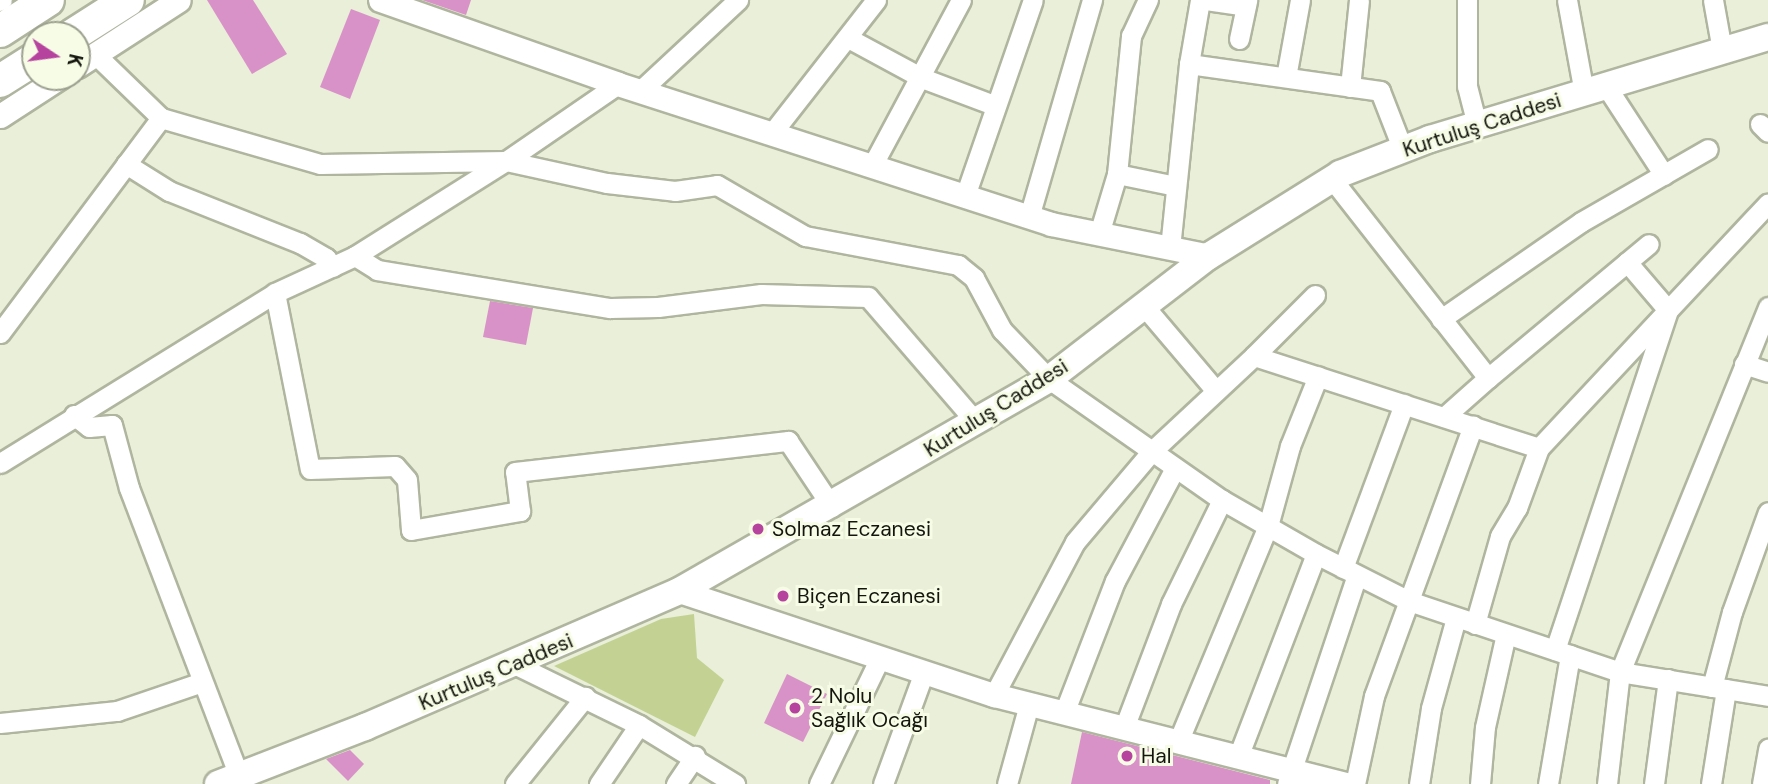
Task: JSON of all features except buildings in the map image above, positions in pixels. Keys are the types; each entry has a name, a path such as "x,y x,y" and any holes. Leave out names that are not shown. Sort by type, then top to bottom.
{"highway":[{"path":"0,31 48,0"},
{"path":"91,42 128,0"},
{"path":"0,81 21,68"}],"main road":[{"name":"Kurtuluş Caddesi","path":"228,780 514,664 679,591 832,507 1049,379 1209,256 1332,179 1403,150 1476,125 1768,37"}],"street":[{"path":"91,47 179,0"},
{"path":"380,0 629,87 1029,217 1209,256"},
{"path":"0,463 275,293 355,256 629,87 738,0"},
{"path":"772,133 876,0"},
{"path":"872,166 922,79 961,0"},
{"path":"965,196 994,105 1033,0"},
{"path":"1029,217 1092,0"},
{"path":"1099,233 1117,174 1131,36 1148,0"},
{"path":"1170,248 1189,64 1200,0"},
{"path":"1206,0 1246,3 1239,39"},
{"path":"1286,78 1300,0"},
{"path":"1350,87 1359,0"},
{"path":"1467,0 1467,86 1476,125"},
{"path":"1567,0 1595,89 1664,175"},
{"path":"1713,0 1722,50"},
{"path":"848,38 922,79 994,105"},
{"path":"91,60 161,118 320,164 506,161 607,183 675,191 717,186 805,236 958,265 974,278 1002,330 1049,379 1222,500 1316,554 1409,601 1620,672 1768,696"},
{"path":"1189,64 1380,91 1403,150"},
{"path":"0,116 38,91"},
{"path":"0,333 161,118"},
{"path":"1441,319 1581,222 1708,149"},
{"path":"126,164 169,191 300,243 326,258 333,267"},
{"path":"1117,174 1176,186"},
{"path":"1332,179 1488,378"},
{"path":"1419,784 1431,708 1500,536 1517,508 1539,448 1768,203"},
{"path":"1444,417 1649,244"},
{"path":"355,256 377,270 610,308 658,307 741,295 868,297 976,422"},
{"path":"1627,262 1668,310"},
{"path":"275,293 310,469 390,465 401,470 407,480 411,530 520,511 515,472 788,441 832,507"},
{"path":"994,695 1075,542 1151,452 1315,295"},
{"path":"1143,306 1216,391"},
{"path":"1607,784 1620,672 1768,307"},
{"path":"1548,784 1562,653 1668,310"},
{"path":"1254,356 1539,448"},
{"path":"1744,364 1768,372"},
{"path":"1178,742 1268,526 1290,446 1318,376"},
{"path":"1289,777 1350,571 1404,404"},
{"path":"74,415 89,427 112,425 129,488 202,682 228,780"},
{"path":"679,591 994,695 1238,757 1289,777 1341,783 1473,426"},
{"path":"1064,713 1115,581 1175,468"},
{"path":"1124,729 1171,604 1222,500"},
{"path":"1711,784 1719,688 1732,612 1768,512"},
{"path":"1238,757 1316,554"},
{"path":"1480,784 1485,727 1506,634"},
{"path":"819,784 880,658"},
{"path":"514,664 639,725 695,756 735,784"},
{"path":"883,784 923,672"},
{"path":"1654,784 1668,680"},
{"path":"0,723 117,711 202,682"},
{"path":"514,784 585,697"},
{"path":"1007,784 1029,704"},
{"path":"599,784 639,725"},
{"path":"1762,784 1768,749"},
{"path":"676,784 695,756"}],"green space":[{"path":"694,614 697,658 724,680 695,737 554,666 661,619"}],"place":[{"name":"Solmaz Eczanesi","path":"758,529"},
{"name":"Biçen Eczanesi","path":"783,596"},
{"name":"2 Nolu Sağlık Ocağı","path":"795,708"},
{"name":"Hal","path":"1127,756"}]}
